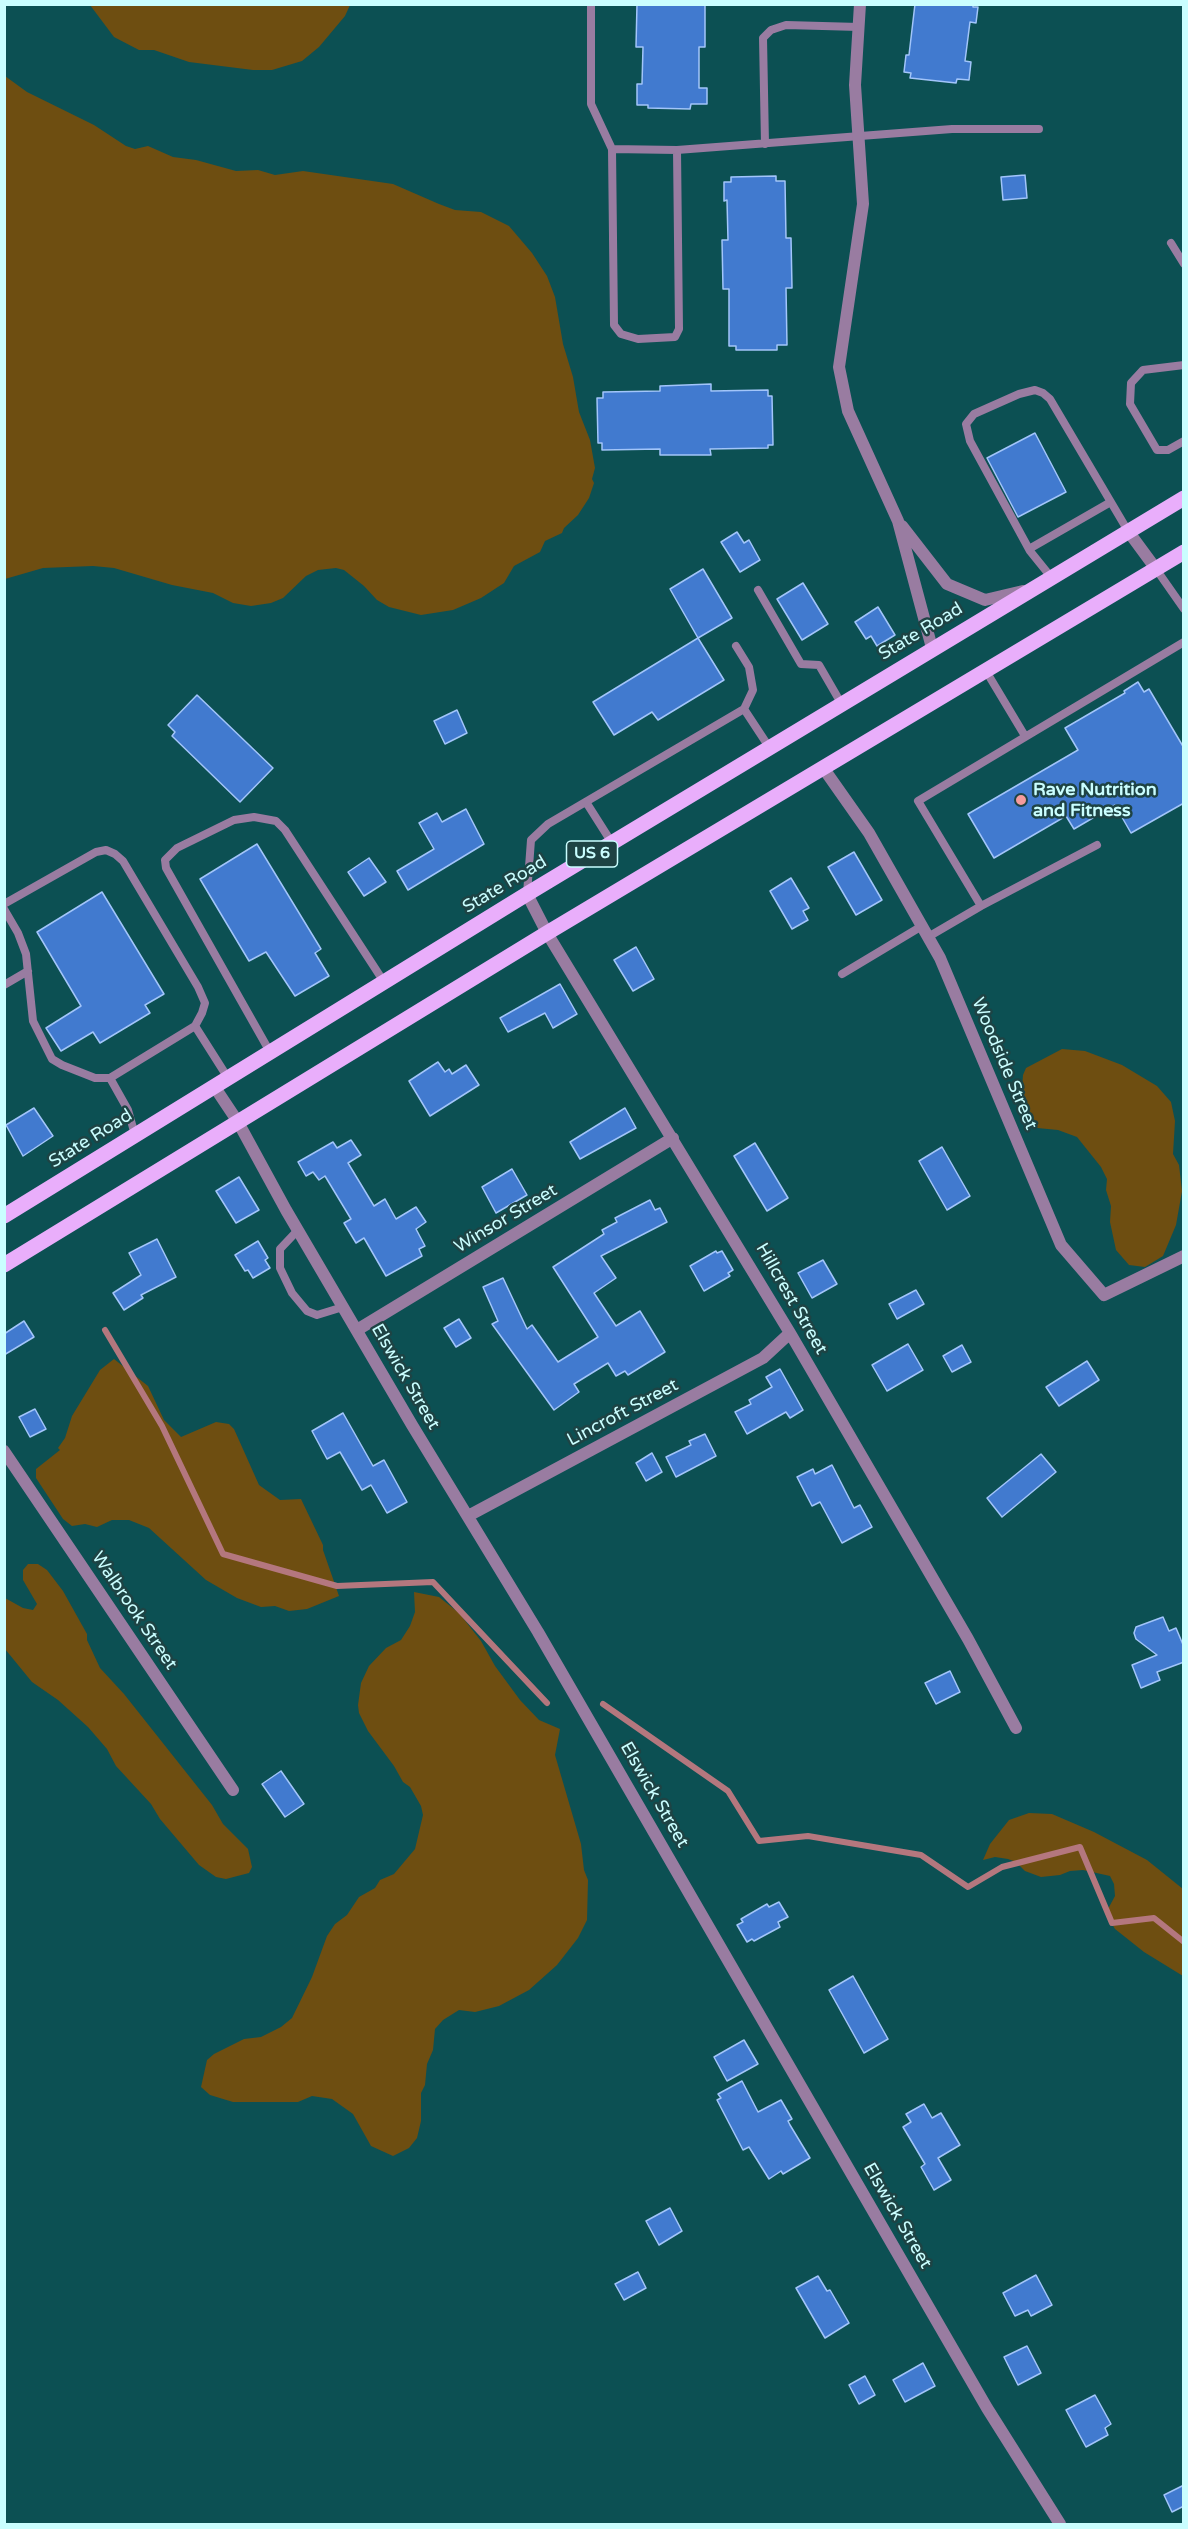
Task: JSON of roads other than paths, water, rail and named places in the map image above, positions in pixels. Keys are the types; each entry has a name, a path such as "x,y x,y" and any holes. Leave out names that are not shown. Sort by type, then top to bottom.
{"main road":[{"name":"State Road","path":"4,1216 527,894 1184,498"},
{"name":"US 6","path":"4,1265 547,933 1184,552"}],"street":[{"path":"860,4 855,85 863,204 838,367 848,411 898,521 932,648"},
{"path":"898,521 947,584 985,600 1028,590"},
{"path":"1128,531 1156,568"},
{"name":"Woodside Street","path":"824,769 869,833 940,958 1061,1245 1104,1295 1184,1256"},
{"name":"Hillcrest Street","path":"527,894 547,933 790,1333 968,1639 1016,1728"},
{"name":"Elswick Street","path":"221,1082 238,1122 298,1230 699,1908 987,2408 1059,2524"},
{"name":"Winsor Street","path":"357,1330 673,1138"},
{"name":"Lincroft Street","path":"468,1516 763,1359 790,1333"},
{"name":"Walbrook Street","path":"4,1451 233,1790"}],"lane":[{"path":"591,4 591,104 612,149 614,325 621,334 638,339 675,337 678,329 677,150"},
{"path":"765,144 763,38 771,30 786,25 859,27"},
{"path":"612,149 677,150 952,129 1039,129"},
{"path":"1171,243 1184,264"},
{"path":"1184,365 1143,370 1131,383 1130,393 1130,404 1158,450 1168,450 1184,441"},
{"path":"1051,577 1029,549 970,441 966,424 974,414 1019,394 1035,390 1043,393 1050,399 1109,503 1128,531"},
{"path":"1029,549 1109,503"},
{"path":"1156,568 1184,609"},
{"path":"758,590 801,664 819,665 841,703"},
{"path":"981,906 918,801 1184,642"},
{"path":"527,894 531,840 548,824 744,709 753,690 749,667 736,646"},
{"path":"986,671 1025,736"},
{"path":"744,709 770,747"},
{"path":"586,802 612,843"},
{"path":"270,1052 166,868 165,860 177,848 234,820 254,817 276,821 285,830 384,982"},
{"path":"842,974 981,906 1097,845"},
{"path":"106,850 115,854 123,861 198,987 204,1003 195,1026 110,1078 96,1078 79,1073 52,1059 33,1021 26,954 4,907 96,852 106,850"},
{"path":"4,985 28,972"},
{"path":"195,1026 221,1082"},
{"path":"110,1078 128,1110 135,1135"},
{"path":"298,1230 280,1249 280,1268 292,1293 307,1311 317,1316 343,1307"}],"waterway":[{"path":"105,1330 162,1426 223,1554 337,1586 433,1582 547,1703"},
{"path":"603,1704 728,1791 759,1841 808,1836 921,1855 968,1887 1002,1867 1080,1847 1112,1923 1154,1918 1184,1942"}],"place":[{"name":"Rave Nutrition and Fitness","path":"1021,800"}]}
